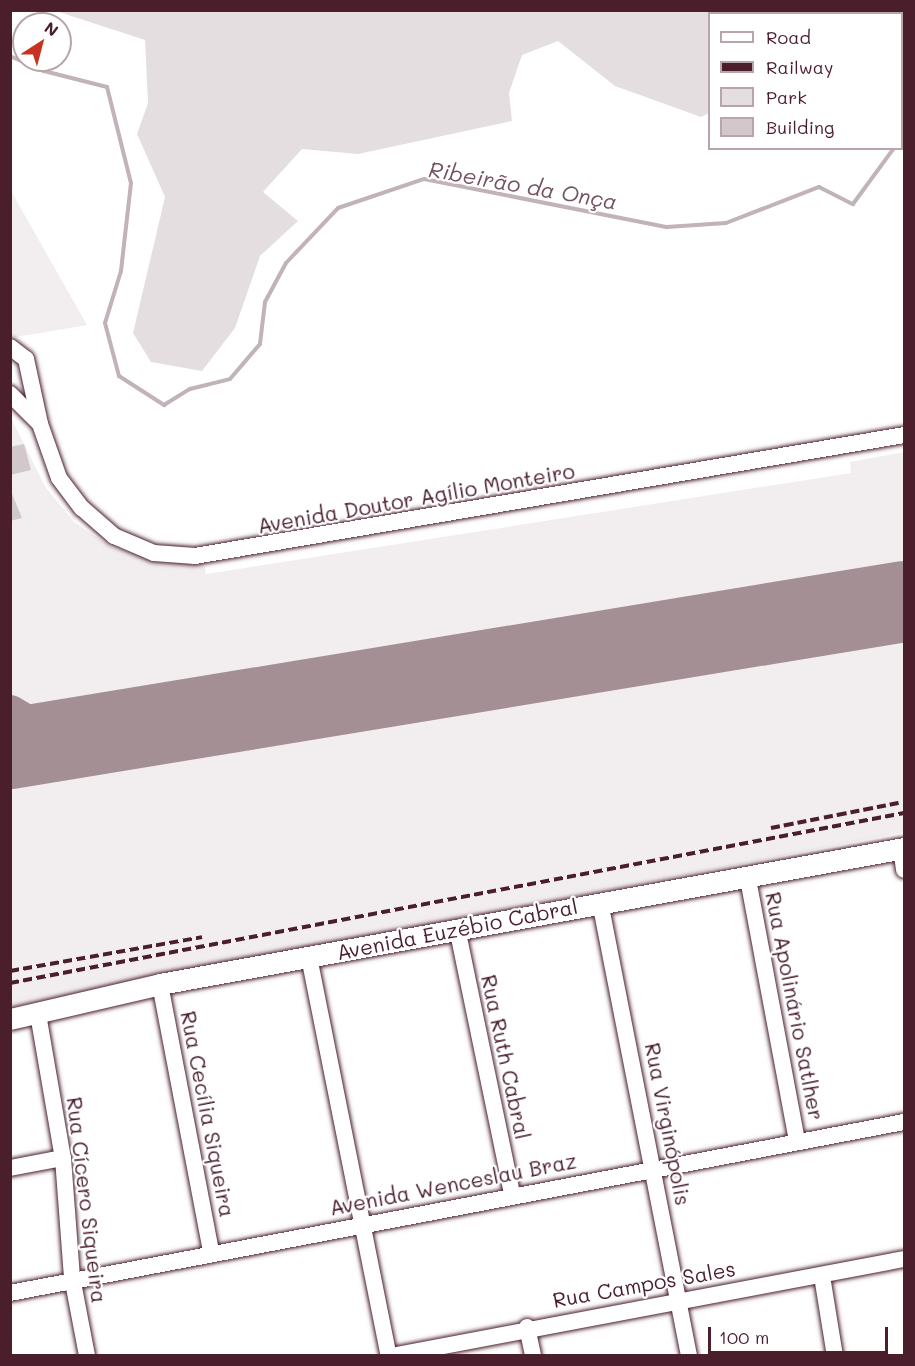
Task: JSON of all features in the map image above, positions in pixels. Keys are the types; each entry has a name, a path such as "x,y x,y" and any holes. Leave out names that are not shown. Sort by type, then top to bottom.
{"main road":[{"name":"Avenida Euzébio Cabral","path":"10,1019 160,984 600,902 748,879 903,848"}],"street":[{"path":"10,348 26,359 40,424"},
{"name":"Avenida Doutor Agílio Monteiro","path":"10,394 40,424 59,478 82,508 114,536 154,553 195,556 904,435"},
{"path":"903,848 904,870"},
{"name":"Rua Apolinário Satlher","path":"748,879 797,1141"},
{"name":"Rua Virginópolis","path":"600,902 681,1301 689,1356"},
{"name":"Rua Ruth Cabral","path":"457,928 512,1194"},
{"path":"309,957 366,1224 390,1356"},
{"name":"Rua Cecília Siqueira","path":"160,984 211,1252"},
{"name":"Rua Cícero Siqueira","path":"38,1014 63,1158 72,1277 87,1356"},
{"name":"Avenida Wenceslau Braz","path":"10,1293 72,1277 904,1122"},
{"path":"10,1168 63,1158"},
{"name":"Rua Campos Sales","path":"390,1356 527,1326 822,1276 904,1259"},
{"path":"822,1276 836,1356"},
{"path":"527,1326 533,1356"}],"shaded area":[{"path":"11,191 87,325 11,338"},
{"path":"11,418 46,488 74,522 111,547 158,562 204,563 206,574 851,473 850,462 904,452 904,832 11,1007"}],"green space":[{"path":"880,10 708,12 708,114 701,117 615,86 558,41 522,55 509,93 512,121 358,154 302,149 263,192 298,221 260,256 235,328 202,371 151,362 133,333 165,197 137,134 148,103 145,40 72,16 72,12 56,11"}],"building":[{"path":"24,444 31,470 10,475 10,447"},
{"path":"10,489 22,518 10,521"}],"waterway":[{"name":"Ribeirão da Onça","path":"10,56 44,71 107,87 131,183 121,271 105,323 119,376 164,405 190,389 230,379 260,344 265,302 286,263 338,208 424,179 667,227 726,223 819,187 853,204 893,150"}],"taxiway":[{"path":"10,711 47,733 84,736"}],"runway":[{"path":"10,748 904,601"}],"railway":[{"path":"771,828 904,802"},
{"path":"10,983 904,813"},
{"path":"10,971 202,937"}]}
